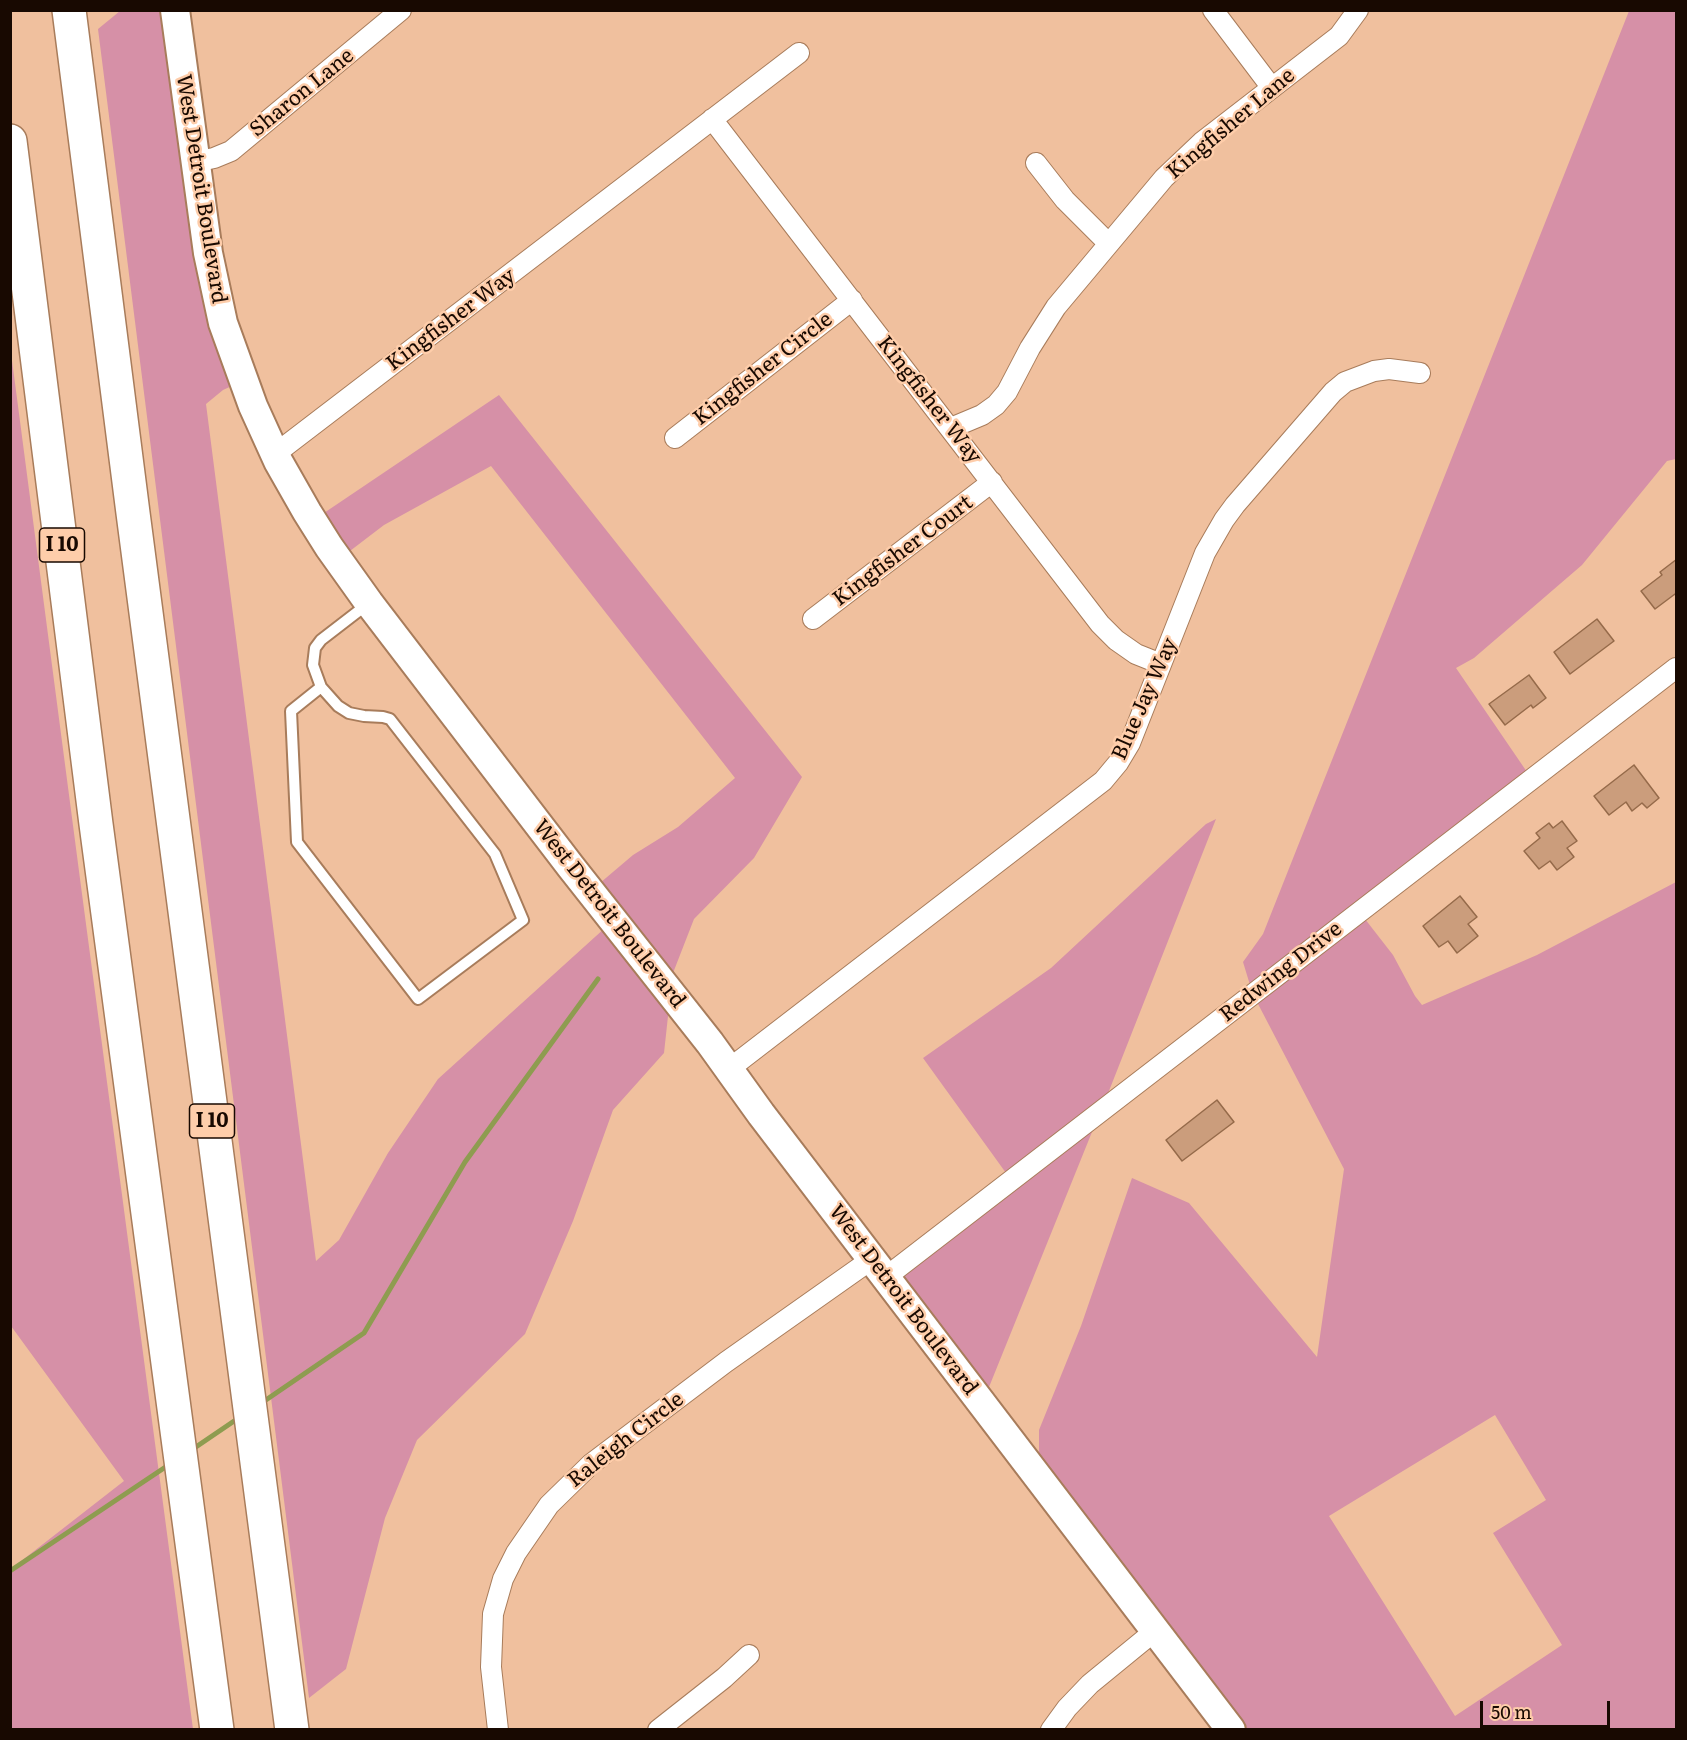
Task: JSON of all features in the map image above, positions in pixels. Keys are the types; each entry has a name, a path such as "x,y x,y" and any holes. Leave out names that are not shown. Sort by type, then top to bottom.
{"highway":[{"name":"I 10","path":"69,10 292,1730"},
{"name":"I 10","path":"10,141 96,824 217,1730"},
{"path":"10,225 27,265"}],"street":[{"name":"West Detroit Boulevard","path":"175,10 208,254 223,323 253,406 275,454 329,547 369,603 729,1069 1231,1730"},
{"name":"Sharon Lane","path":"195,162 231,151 401,10"},
{"path":"1213,10 1272,88"},
{"name":"Kingfisher Lane","path":"951,428 982,415 996,405 1007,392 1056,307 1108,243 1172,171 1202,142 1339,36 1358,10"},
{"name":"Kingfisher Way","path":"275,454 799,53"},
{"name":"Kingfisher Way","path":"712,119 1100,624 1116,640 1136,654 1161,664"},
{"path":"1036,163 1065,200 1108,243"},
{"name":"Kingfisher Circle","path":"675,438 852,300"},
{"name":"Blue Jay Way","path":"729,1069 1102,782 1118,763 1130,743 1205,553 1224,520 1333,392 1345,382 1374,370 1389,369 1420,373"},
{"name":"Kingfisher Court","path":"813,619 992,482"},
{"name":"Redwing Drive","path":"879,1268 1677,668"},
{"name":"Raleigh Circle","path":"498,1730 491,1667 493,1614 503,1580 516,1553 549,1505 591,1464 726,1362 879,1268"},
{"path":"1051,1730 1067,1708 1090,1684 1156,1630"},
{"path":"658,1730 724,1678 749,1655"}],"lane":[{"path":"321,687 291,711 297,842 418,999 523,920 495,854 390,719 349,713 338,706 321,687 313,665 315,648 321,640 369,603"}],"shaded area":[{"path":"120,11 165,11 234,385 223,390 206,404 316,1261 339,1240 388,1153 438,1079 606,927 669,1007 664,1053 613,1110 573,1221 525,1334 417,1440 385,1518 346,1669 309,1698 98,29"},
{"path":"1629,11 1676,11 1676,459 1667,461 1582,565 1474,658 1456,668 1527,772 1250,985 1243,962 1263,934"},
{"path":"10,345 193,1729 11,1729 11,1569 124,1481 11,1326"},
{"path":"499,395 802,777 754,858 694,919 673,973 600,883 633,855 678,827 735,778 491,466 384,525 346,554 321,515"},
{"path":"1216,819 1107,1096 1006,1173 923,1058 1051,968 1206,824"},
{"path":"1676,882 1676,1729 1244,1729 1039,1461 1039,1430 1081,1326 1132,1178 1189,1203 1317,1357 1344,1169 1257,1002 1365,919 1393,955 1422,1005 1537,955","holes":["1495,1415 1546,1500 1493,1533 1562,1645 1455,1716 1329,1516"]},
{"path":"1094,1127 987,1392 899,1277"}],"building":[{"path":"1677,559 1677,597 1675,594 1655,609 1641,591 1662,575 1660,572"},
{"path":"1597,619 1614,641 1570,674 1554,652"},
{"path":"1529,675 1546,698 1533,708 1531,705 1505,725 1489,704"},
{"path":"1634,765 1659,798 1647,808 1642,803 1632,811 1626,802 1609,815 1594,796"},
{"path":"1562,821 1577,841 1567,848 1574,857 1557,870 1550,861 1539,869 1524,851 1540,838 1536,833 1549,823 1553,828"},
{"path":"1460,896 1477,917 1468,924 1478,936 1457,953 1448,941 1439,947 1423,926"},
{"path":"1217,1100 1234,1122 1182,1161 1166,1140"}],"waterway":[{"path":"260,1404 364,1333 465,1162 598,979"},
{"path":"190,1451 240,1417"},
{"path":"10,1571 170,1464"}]}
